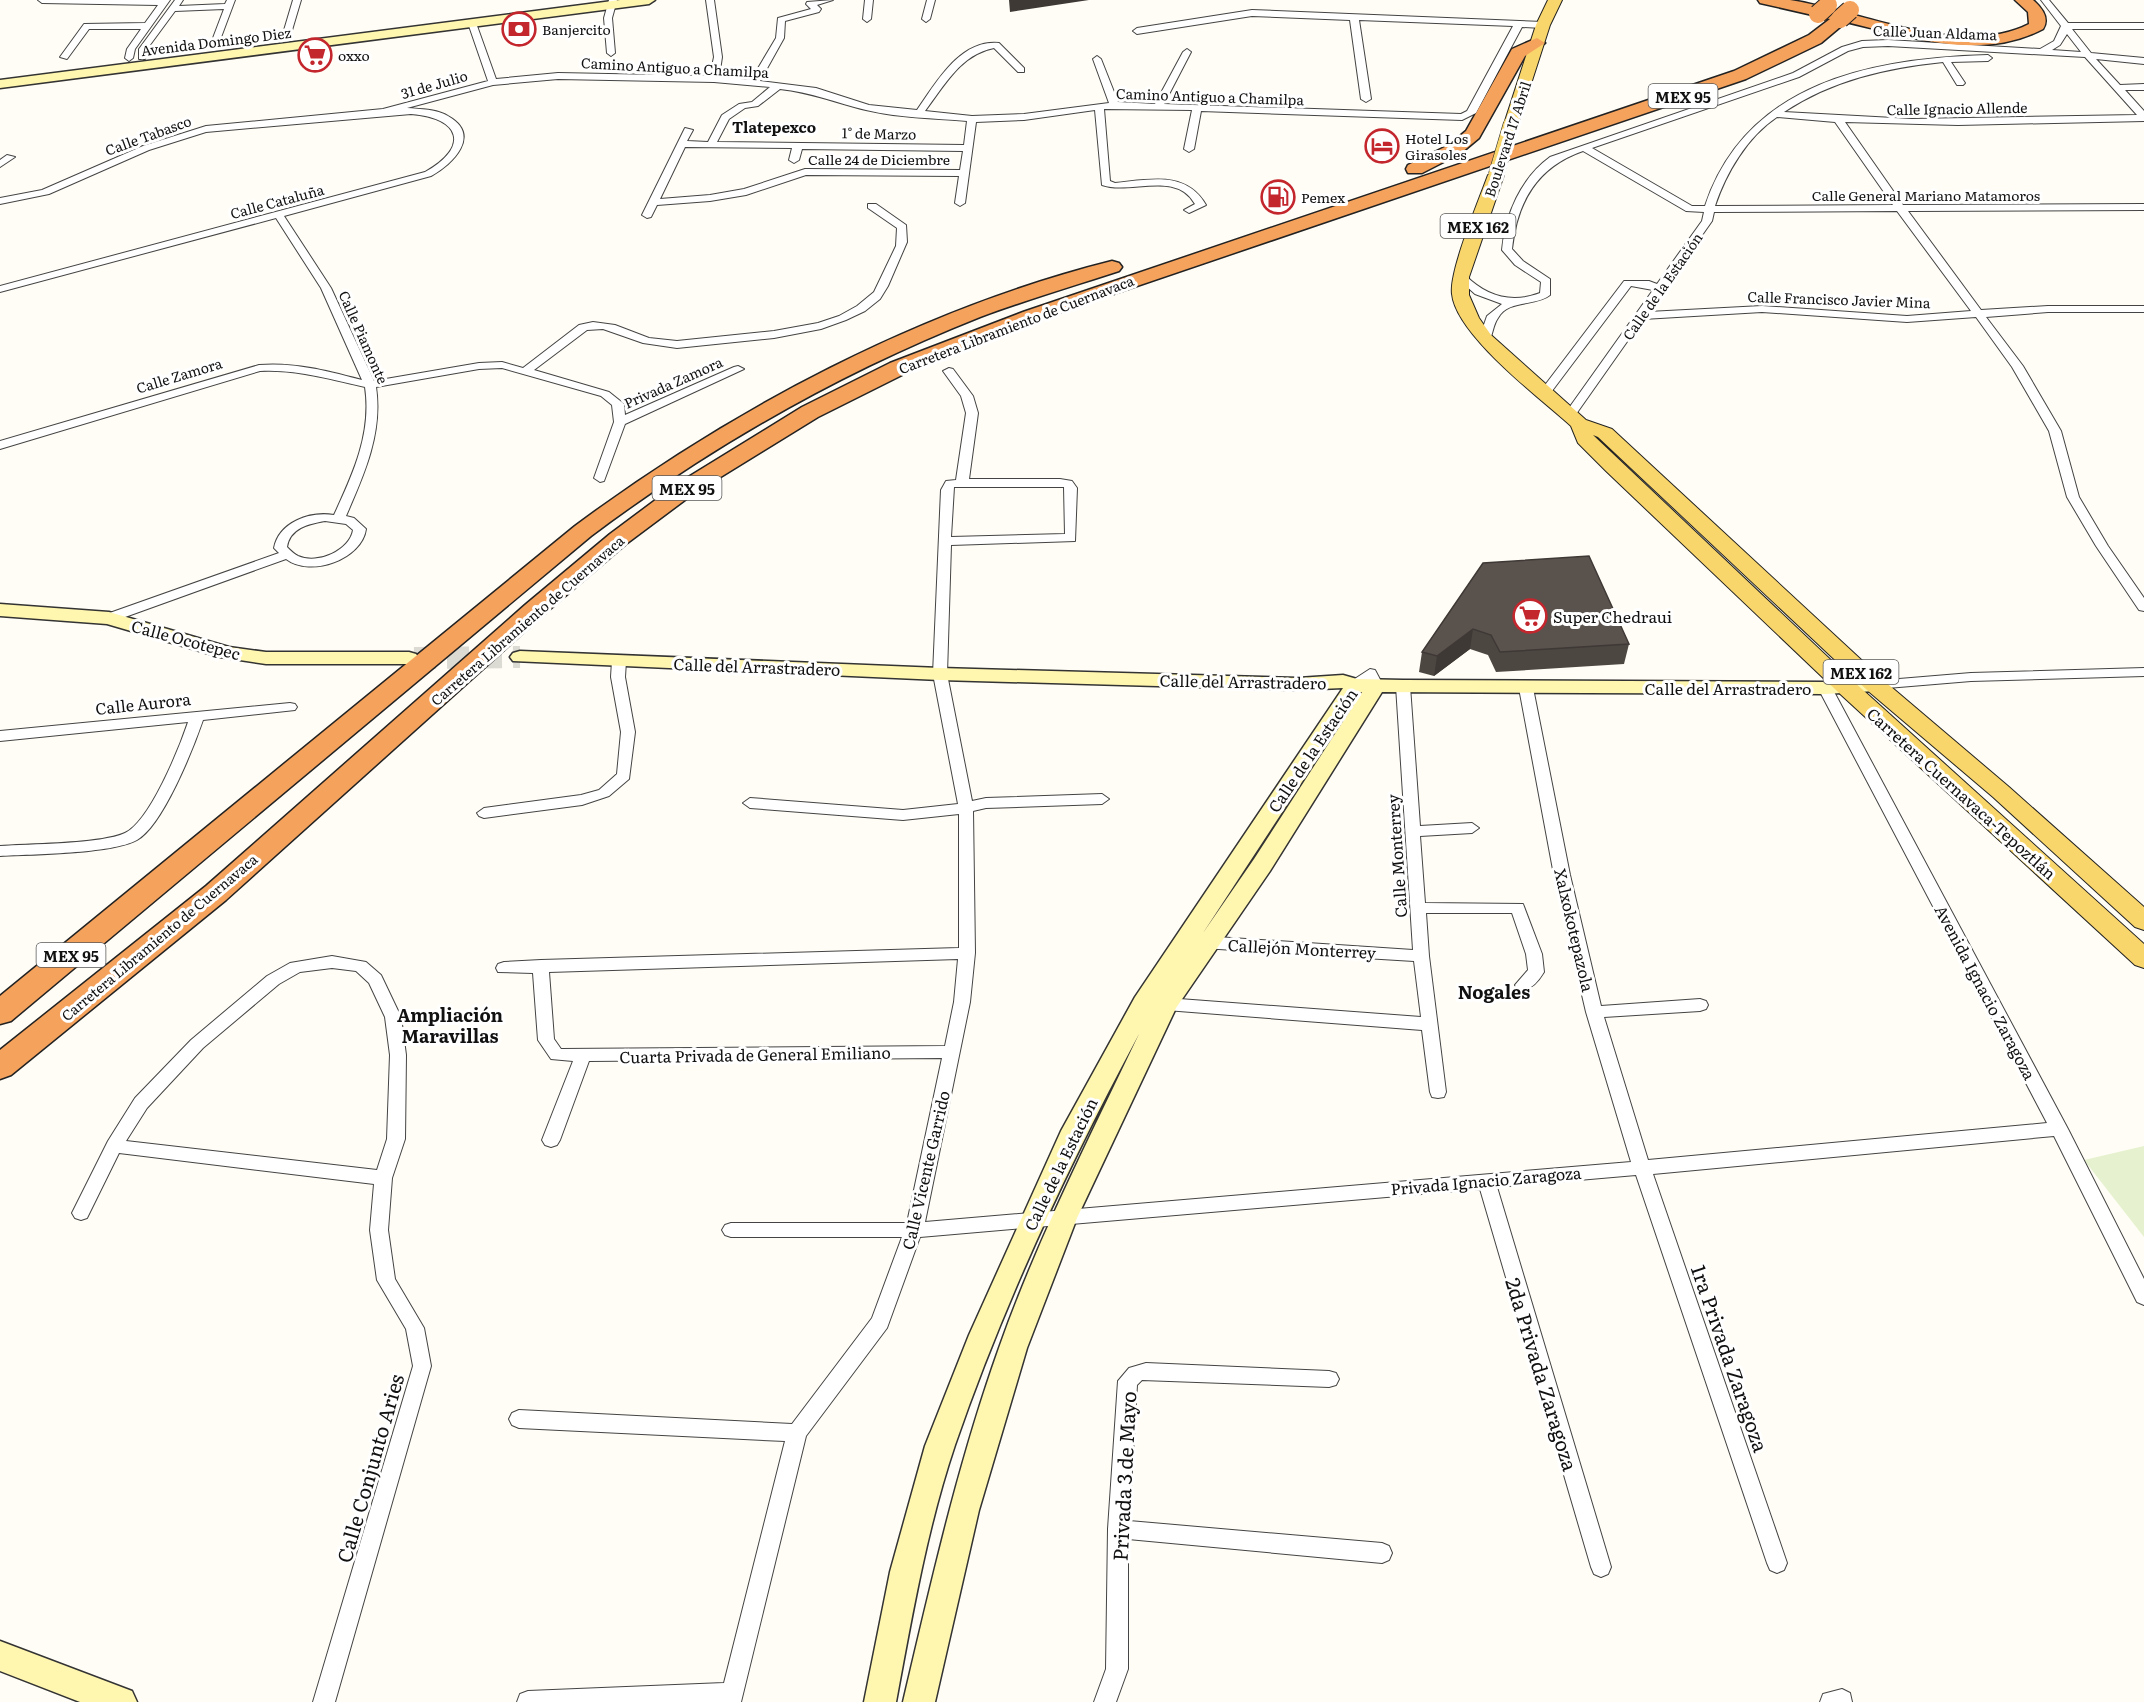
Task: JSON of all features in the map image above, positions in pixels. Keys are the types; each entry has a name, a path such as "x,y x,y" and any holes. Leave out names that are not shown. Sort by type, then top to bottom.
{"highway":[{"path":"1766,0 1912,32 1983,41 2022,35 2037,26 2039,18 2036,11 2023,0"},
{"path":"1794,0 1919,28 1968,35 2000,32 2013,28 2022,17 2015,5 2008,0"},
{"name":"MEX 95","path":"1226,230 1415,170 1717,67 1744,56 1795,28 1826,6"},
{"name":"Carretera Libramiento de Cuernavaca","path":"0,1067 216,893 534,610 618,539 685,489 810,412 898,368 1030,316 1740,75 1815,39 1849,9"},
{"path":"1415,170 1464,143 1473,134 1518,53 1537,43"},
{"name":"Carretera Libramiento de Cuernavaca","path":"0,1013 583,531 647,484 774,408 901,343 1014,298 1126,262"},
{"path":"0,994 72,939 142,896"},
{"path":"0,1080 98,990"}],"main road":[{"name":"Boulevard 17 Abril","path":"1555,0 1543,25 1461,277 1460,295 1470,318 1485,339 1574,419"},
{"name":"Carretera Cuernavaca-Tepoztlán","path":"1574,419 1605,433 1875,685 2001,792 2144,921"},
{"name":"Carretera Cuernavaca-Tepoztlán","path":"1574,419 1585,439 1835,687 2144,959"}],"street":[{"path":"42,0 165,1"},
{"path":"165,1 131,49 135,57 179,0"},
{"path":"286,38 297,0"},
{"name":"Avenida Domingo Diez","path":"0,84 584,0"},
{"name":"Avenida Domingo Diez","path":"0,75 286,38 330,37 472,23 613,2 649,0"},
{"path":"711,0 718,57 714,79"},
{"path":"754,83 780,38 782,20 818,9 811,3 829,0"},
{"path":"867,19 869,0"},
{"path":"926,19 931,0"},
{"path":"2045,0 2088,55 2144,118"},
{"path":"611,53 608,18 613,2"},
{"path":"172,9 229,3 217,38"},
{"path":"1137,31 1236,14 1354,16 1543,25"},
{"path":"1354,16 1366,99"},
{"path":"472,23 493,82"},
{"name":"Camino Antiguo a Chamilpa","path":"493,82 558,76 714,79 816,91 838,100 869,108 972,119 1024,117 1114,105 1462,117 1471,113 1519,24"},
{"path":"64,57 87,26 147,26"},
{"path":"2065,26 2144,26"},
{"path":"2038,52 2053,48 2063,37 2065,26"},
{"name":"Calle Juan Aldama","path":"1485,339 1491,316 1499,309 1512,303 1545,295 1546,281 1509,254 1507,250 1509,225 1537,173 1552,160 1796,75 1845,49 1862,44 1888,43 2001,54 2038,52 2088,55 2144,61"},
{"path":"918,114 958,63 974,50 996,45 1021,70"},
{"path":"1158,106 1187,51"},
{"name":"Calle de la Estación","path":"1574,419 1641,316 1707,221 1708,209 1732,156 1772,114 1790,102 1844,78 1889,66 1945,59 2001,54 2144,68"},
{"path":"1097,59 1114,105"},
{"path":"1945,59 1960,84"},
{"name":"31 de Julio","path":"384,112 493,82"},
{"path":"711,144 725,117 742,106 755,104 779,85"},
{"path":"2119,88 2144,87"},
{"path":"1099,106 1105,183 1114,186 1167,182 1186,186 1194,190 1201,205 1189,210"},
{"path":"1189,149 1197,108"},
{"name":"Calle Tabasco","path":"0,201 41,196 124,157 189,132 229,125 384,112"},
{"name":"Calle Cataluña","path":"0,289 401,183 428,174 452,158 458,145 457,131 448,119 436,114 420,112 384,112"},
{"name":"Calle Ignacio Allende","path":"1772,114 1839,121 1927,124 2144,118"},
{"path":"960,203 972,119"},
{"path":"1839,121 1901,209 2018,366 2055,431 2073,497 2102,546 2144,607"},
{"path":"647,215 688,130"},
{"name":"1° de Marzo","path":"681,144 968,148"},
{"path":"794,160 798,145"},
{"name":"Calle General Mariano Matamoros","path":"1584,147 1690,209 2144,207"},
{"path":"0,164 10,157"},
{"name":"Calle 24 de Diciembre","path":"654,202 710,198 746,192 805,172 964,173"},
{"path":"526,371 583,327 594,324 606,324 640,340 658,344 682,344 763,337 820,326 859,309 877,296 904,241 902,226 872,206"},
{"name":"Calle Piamonte","path":"278,214 326,288 370,384 374,399 362,466 339,517"},
{"name":"Calle Juan Aldama","path":"1461,277 1469,287 1480,293 1512,303"},
{"path":"1545,393 1628,283 1649,284 1660,289"},
{"name":"Calle Francisco Javier Mina","path":"1641,316 1762,309 1907,319 1980,316 2058,308 2144,309"},
{"name":"Privada Zamora","path":"370,384 479,366 502,365 606,394 618,404 620,422 600,478"},
{"name":"Calle Zamora","path":"0,445 259,368 283,368 322,373 370,384"},
{"name":"Privada Zamora","path":"620,422 738,369"},
{"path":"947,541 1063,540 1071,538 1073,534 1071,488 1068,484 962,483 972,412 967,396 949,371"},
{"name":"Calle Vicente Garrido","path":"732,1698 797,1433 880,1322 914,1230 962,1002 967,953 966,808 940,674 947,541 947,490 950,484 962,483"},
{"path":"339,517 351,520 358,526 361,533 358,542 350,550 323,561 295,560 285,555 280,548 280,540 286,532 310,519 339,517"},
{"path":"110,618 285,555"},
{"name":"Calle Ocotepec","path":"0,610 110,618 227,653 266,658 408,658"},
{"name":"Calle del Arrastradero","path":"520,657 940,674 1298,684 1343,681 1365,685 1526,688 1835,687 1971,677 2144,672"},
{"path":"484,813 582,800 604,793 624,776 628,732 618,677 619,660"},
{"name":"Calle de la Estación","path":"880,1702 905,1572 940,1446 983,1335 1074,1131 1144,1002 1262,865 1365,685"},
{"name":"Calle Monterrey","path":"1403,686 1421,956 1438,1092"},
{"name":"Avenida Ignacio Zaragoza","path":"1835,687 2144,1298"},
{"name":"Xalxokotepazola","path":"1526,688 1562,874 1594,1012 1642,1168"},
{"name":"Calle Aurora","path":"0,736 290,707"},
{"path":"0,851 110,842 131,838 143,826 166,786 190,737 197,716"},
{"path":"750,803 903,814 966,808 986,803 1102,799"},
{"path":"1412,831 1472,828"},
{"path":"1418,908 1518,908 1534,954 1536,972 1523,985"},
{"name":"Calle de la Estación","path":"919,1702 964,1510 1013,1348 1064,1218 1195,942"},
{"name":"Callejón Monterrey","path":"1195,942 1421,956"},
{"path":"504,968 967,953"},
{"name":"Calle Conjunto Aries","path":"81,1213 114,1146 141,1103 197,1044 273,980 296,967 332,963 360,966 375,979 393,1017 398,1055 396,1138 383,1178 379,1230 386,1280 416,1328 422,1366 324,1702"},
{"name":"Cuarta Privada de General Emiliano","path":"541,966 546,1040 557,1055 952,1052"},
{"path":"1166,1004 1428,1024"},
{"path":"1594,1012 1700,1005"},
{"path":"551,1140 583,1056"},
{"name":"Privada Ignacio Zaragoza","path":"731,1230 914,1230 2059,1130"},
{"path":"114,1146 383,1178"},
{"name":"1ra Privada Zaragoza","path":"1642,1168 1777,1563"},
{"name":"2da Privada Zaragoza","path":"1486,1180 1601,1567"},
{"name":"Privada 3 de Mayo","path":"1105,1702 1117,1669 1118,1529 1128,1381 1136,1374 1146,1371 1329,1378"},
{"path":"519,1419 797,1433"},
{"path":"1118,1529 1382,1553"},
{"path":"0,1656 121,1702"},
{"path":"528,1702 732,1698"}],"green space":[{"path":"2144,1146 2144,1237 2084,1160"}],"building":[{"name":"Super Chedraui","path":"1589,556 1629,644 1500,652 1491,635 1473,629 1437,656 1422,652 1483,563"}],"tunnel":[{"path":"414,658 520,657"}],"place":[{"name":"Banjercito","path":"519,29"},
{"name":"oxxo","path":"315,55"},
{"name":"Hotel Los Girasoles","path":"1382,146"},
{"name":"Pemex","path":"1278,197"},
{"name":"Super Chedraui","path":"1530,616"}],"district":[{"name":"Tlatepexco","path":"774,126"},
{"name":"Nogales","path":"1494,991"},
{"name":"Ampliación Maravillas","path":"450,1024"}]}
